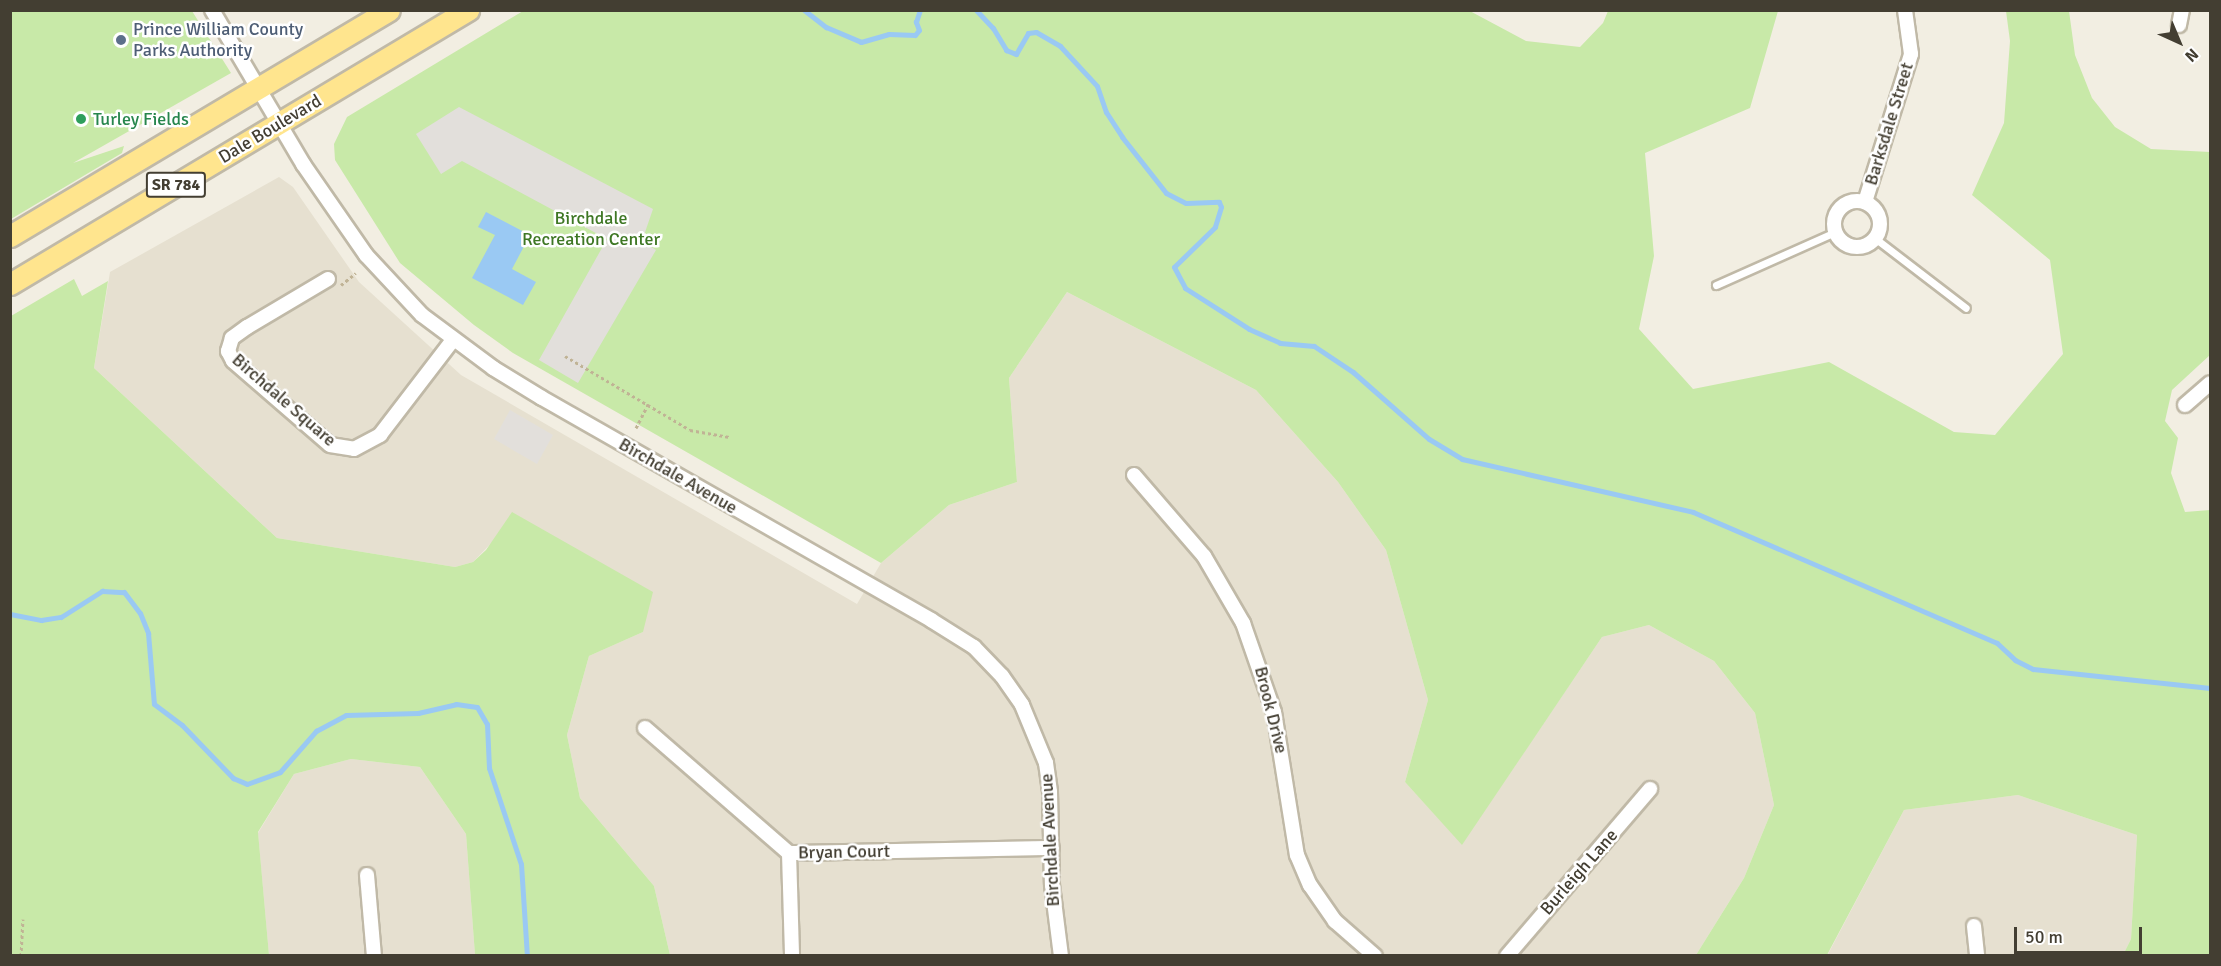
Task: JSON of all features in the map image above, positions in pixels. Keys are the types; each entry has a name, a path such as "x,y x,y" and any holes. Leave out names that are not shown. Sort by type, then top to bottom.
{"main road":[{"name":"SR 784","path":"10,236 389,10"},
{"name":"Dale Boulevard","path":"10,284 468,10"}],"street":[{"name":"Birchdale Avenue","path":"212,10 279,123 366,255 394,289 453,340 542,398 974,647 1002,676 1037,736 1050,792 1054,916 1061,956"},
{"name":"Barksdale Street","path":"1865,202 1911,54 1905,10"},
{"path":"2179,25 2182,10"},
{"name":"Barksdale Street","path":"1834,232 1834,217 1844,205 1865,202"},
{"name":"Barksdale Street","path":"1865,202 1879,217 1876,238"},
{"path":"1834,232 1843,244 1857,248 1876,238"},
{"name":"Birchdale Square","path":"328,279 247,327 232,338 228,351 233,360 330,445 354,449 380,435 453,340"},
{"path":"2185,405 2211,383"},
{"name":"Brook Drive","path":"1134,475 1204,556 1243,623 1274,712 1297,855 1310,885 1335,921 1375,956"},
{"name":"Bryan Court","path":"645,728 789,853 1052,848"},
{"name":"Burleigh Lane","path":"1507,956 1650,789"},
{"path":"789,853 792,956"},
{"path":"367,875 374,956"},
{"path":"1974,926 1977,956"}],"lane":[{"path":"1716,285 1834,232"},
{"path":"1876,238 1966,308"}],"path":[{"path":"343,285 356,273"},
{"path":"565,356 690,430 729,437"},
{"path":"636,428 649,404"},
{"path":"21,956 23,919"}],"shaded area":[{"path":"459,107 653,209 642,241 656,250 578,383 539,360 607,239 462,161 441,174 416,134"},
{"path":"279,177 293,187 359,282 461,375 857,604 881,563 949,505 1017,482 1009,378 1067,292 1256,390 1338,482 1386,550 1428,700 1405,782 1462,844 1602,637 1649,625 1714,661 1755,713 1774,805 1744,878 1696,955 670,955 654,886 580,798 567,735 589,656 643,632 499,535 473,562 455,567 277,538 94,368 110,272"},
{"path":"510,410 553,435 537,464 494,439"},
{"path":"351,759 420,767 466,834 475,955 269,955 258,833 294,774"},
{"path":"2018,795 2137,835 2131,939 2123,955 1827,956 1904,810"}],"green space":[{"name":"Birchdale Recreation Center","path":"1468,10 1526,41 1580,47 1603,23 1608,11 1778,11 1750,108 1645,153 1654,256 1639,329 1693,389 1829,362 1954,432 1995,435 2063,354 2050,260 1972,195 2004,123 2010,41 2006,11 2069,11 2075,55 2092,98 2115,127 2151,149 2210,152 2210,355 2172,390 2165,421 2178,438 2171,473 2185,512 2210,510 2210,955 2123,955 2131,939 2137,835 2018,795 1904,810 1827,955 1696,955 1744,878 1774,805 1755,713 1714,661 1649,625 1602,637 1462,845 1405,782 1428,700 1386,550 1338,482 1256,390 1067,292 1009,378 1017,482 949,505 881,563 513,353 474,325 400,263 335,160 334,144 347,117 523,11"},
{"name":"Turley Fields","path":"10,11 192,11 231,73 73,163 124,146 122,153 11,219"},
{"path":"74,279 82,296 108,281 94,368 277,538 455,567 473,562 486,550 512,512 653,592 643,632 589,656 567,735 580,798 654,886 670,955 475,955 466,834 420,767 351,759 294,774 258,832 269,955 11,955 11,316"}],"water":[{"path":"486,212 530,235 512,269 536,282 523,305 472,278 495,235 478,227"}],"waterway":[{"path":"804,10 826,27 861,42 889,34 915,35 919,30 916,22 920,10"},
{"path":"976,10 993,28 1006,50 1016,54 1028,33 1036,32 1060,46 1097,86 1106,112 1122,137 1166,193 1186,203 1219,202 1221,207 1215,227 1174,267 1185,288 1249,329 1280,343 1314,346 1353,372 1429,439 1462,459 1693,512 1997,643 2015,660 2033,669 2210,688"},
{"path":"10,614 41,620 61,617 102,591 124,592 140,613 148,633 154,704 182,725 233,778 247,784 280,772 316,731 346,715 418,713 456,704 477,707 487,724 489,768 521,864 527,956"}],"place":[{"name":"Prince William County Parks Authority","path":"121,40"},
{"name":"Turley Fields","path":"81,119"}]}
